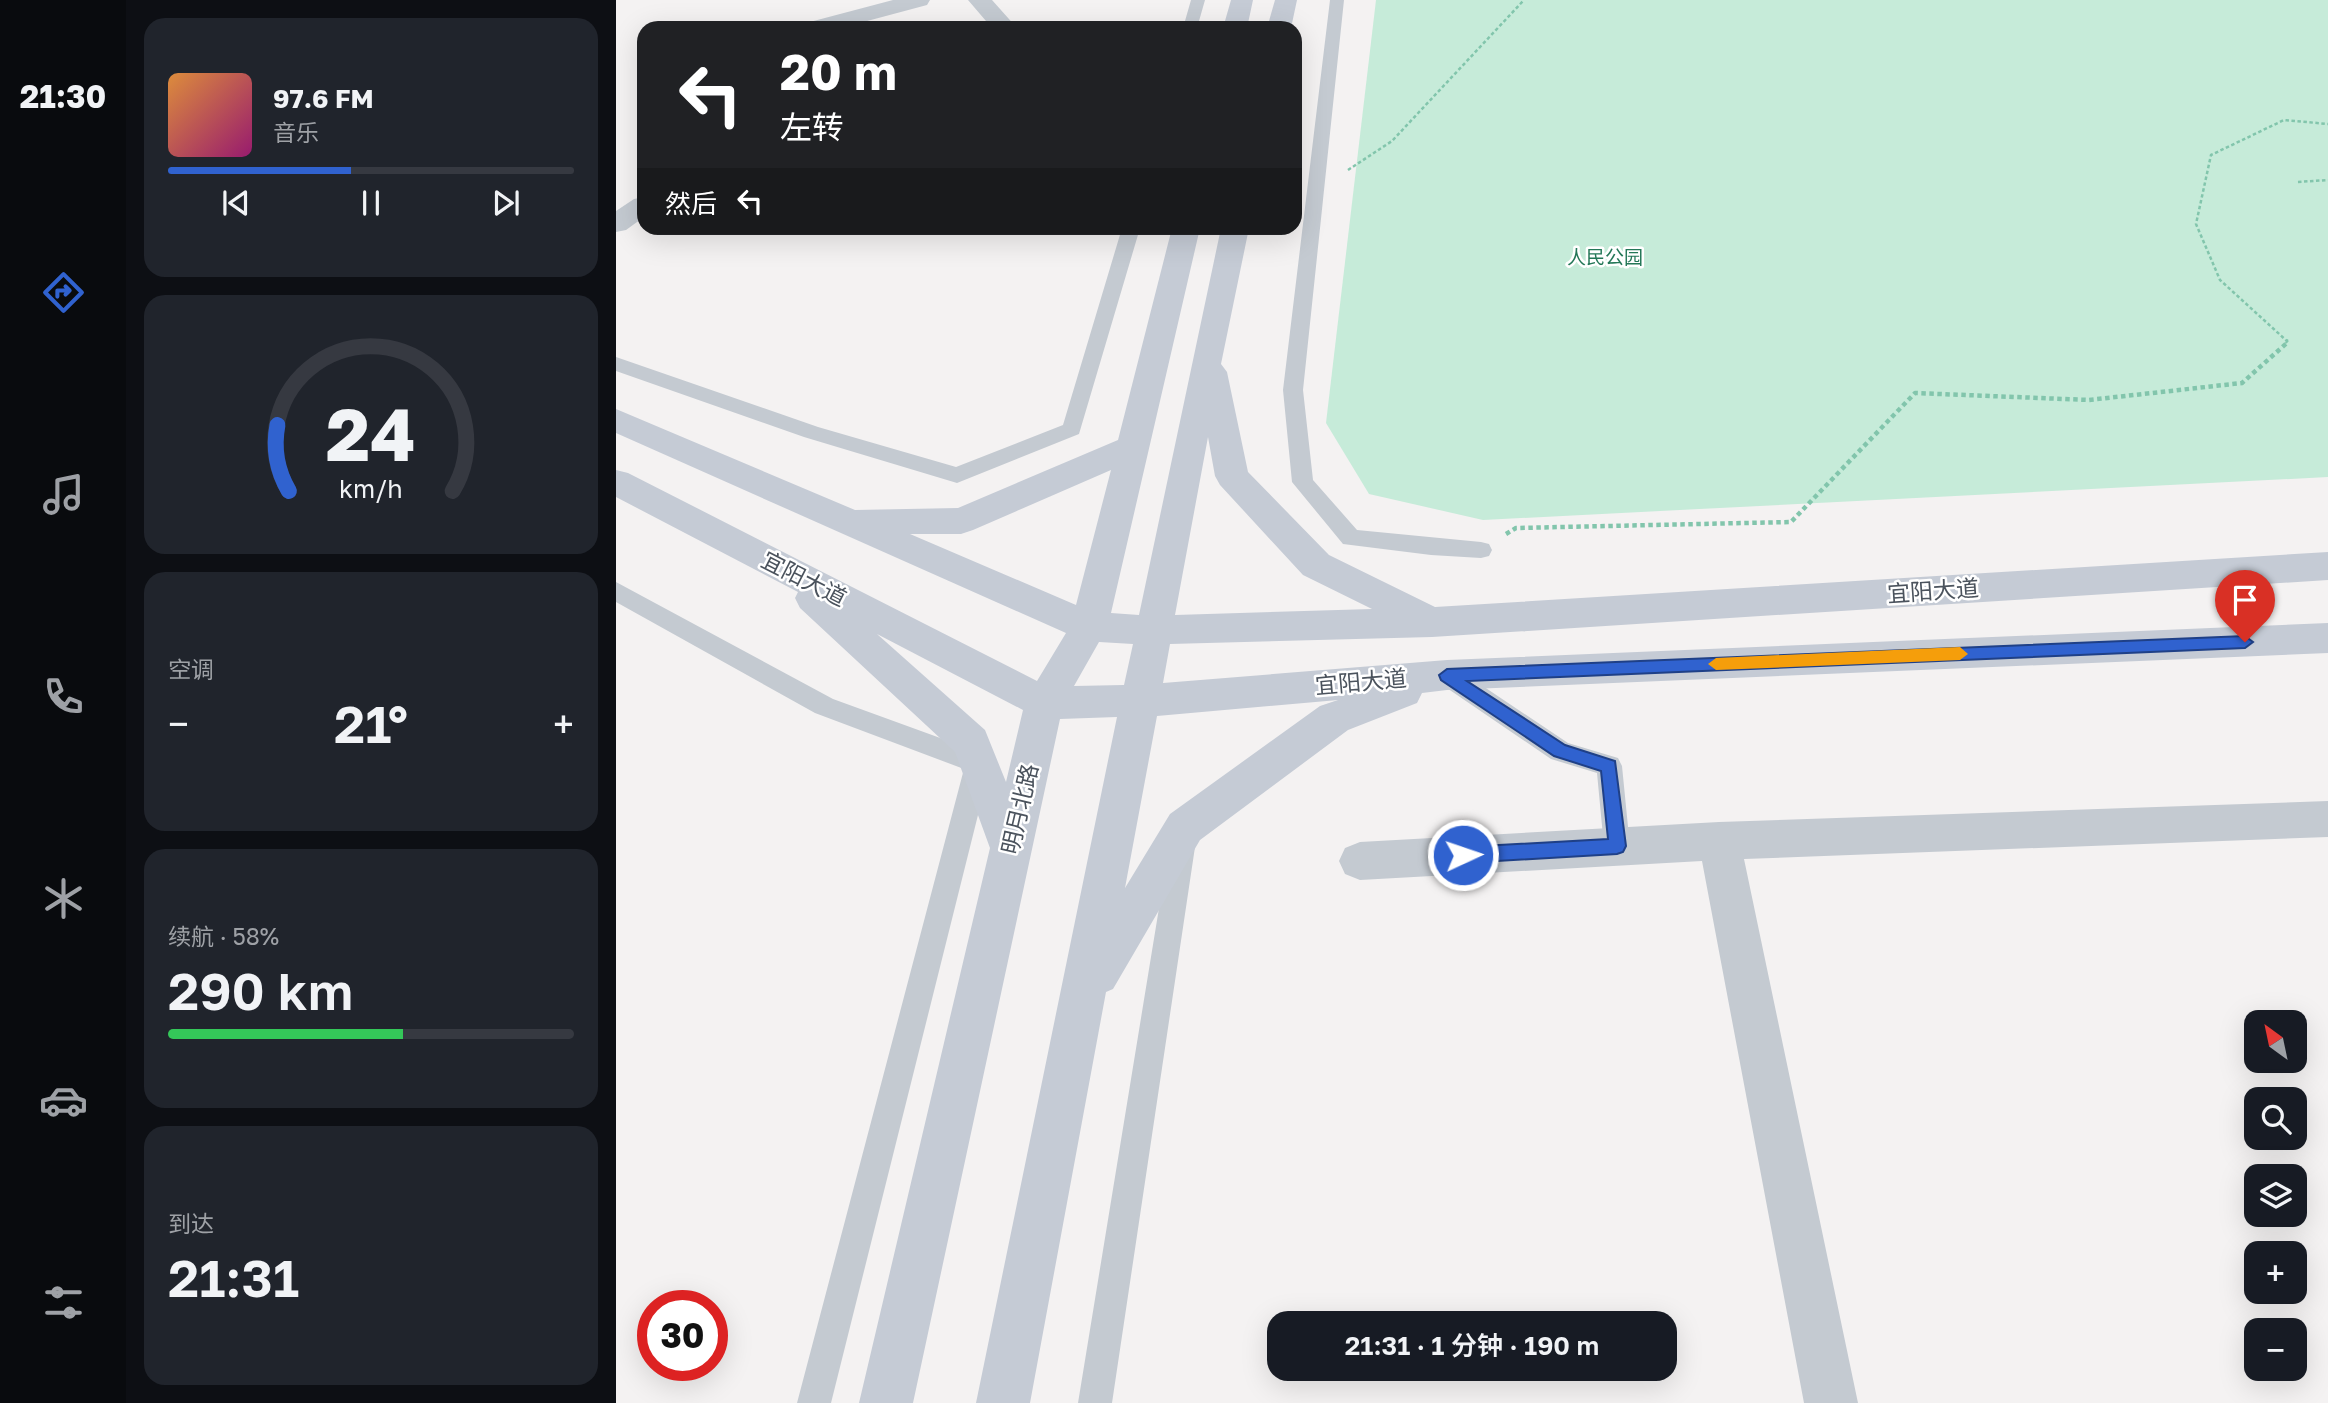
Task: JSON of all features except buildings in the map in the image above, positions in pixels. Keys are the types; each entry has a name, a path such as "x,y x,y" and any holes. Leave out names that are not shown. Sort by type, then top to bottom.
{"main road":[{"path":"1237,21 1242,0"},
{"path":"1281,21 1286,0"},
{"name":"明月北路","path":"886,1403 1044,703 1089,627 1184,235"},
{"path":"1003,1403 1208,353 1234,235"},
{"path":"1208,353 1232,476 1316,565 1432,622"},
{"name":"宜阳大道","path":"616,420 1089,627 1154,630 1432,622 2328,566"},
{"path":"846,521 961,521 1132,447"},
{"name":"宜阳大道","path":"616,482 1044,703 1142,701 1447,675 2328,638"},
{"path":"781,567 860,643 971,742 1011,848"},
{"path":"1082,1000 1185,827 1334,718 1447,675"}],"street":[{"path":"840,21 919,0"},
{"path":"979,0 998,21"},
{"path":"616,223 637,210"},
{"path":"1360,861 1719,841 2328,819"},
{"path":"1719,841 1831,1403"}],"lane":[{"path":"1192,21 1198,0"},
{"path":"1337,0 1293,390 1303,482 1351,538 1481,550"},
{"path":"616,364 811,432 957,475 1072,429 1129,235"},
{"path":"616,591 824,706 978,763 814,1403"},
{"path":"1447,675 1560,751 1609,766 1617,846"},
{"path":"1096,1403 1185,827"}],"path":[{"path":"1315,192 1392,141 1524,0"},
{"path":"1481,550 1516,528 1791,522 1915,393 2089,400 2242,383 2288,342 2220,280 2196,224 2211,155 2284,120 2328,124"},
{"path":"2298,182 2328,180"}],"green space":[{"name":"人民公园","path":"1376,0 2328,0 2328,477 1483,520 1369,494 1326,423"}],"slow traffic":[{"path":"1716,664 1960,654"}],"route":[{"path":"1463,855 1617,846 1609,766 1560,751 1447,675 2245,642"}]}
